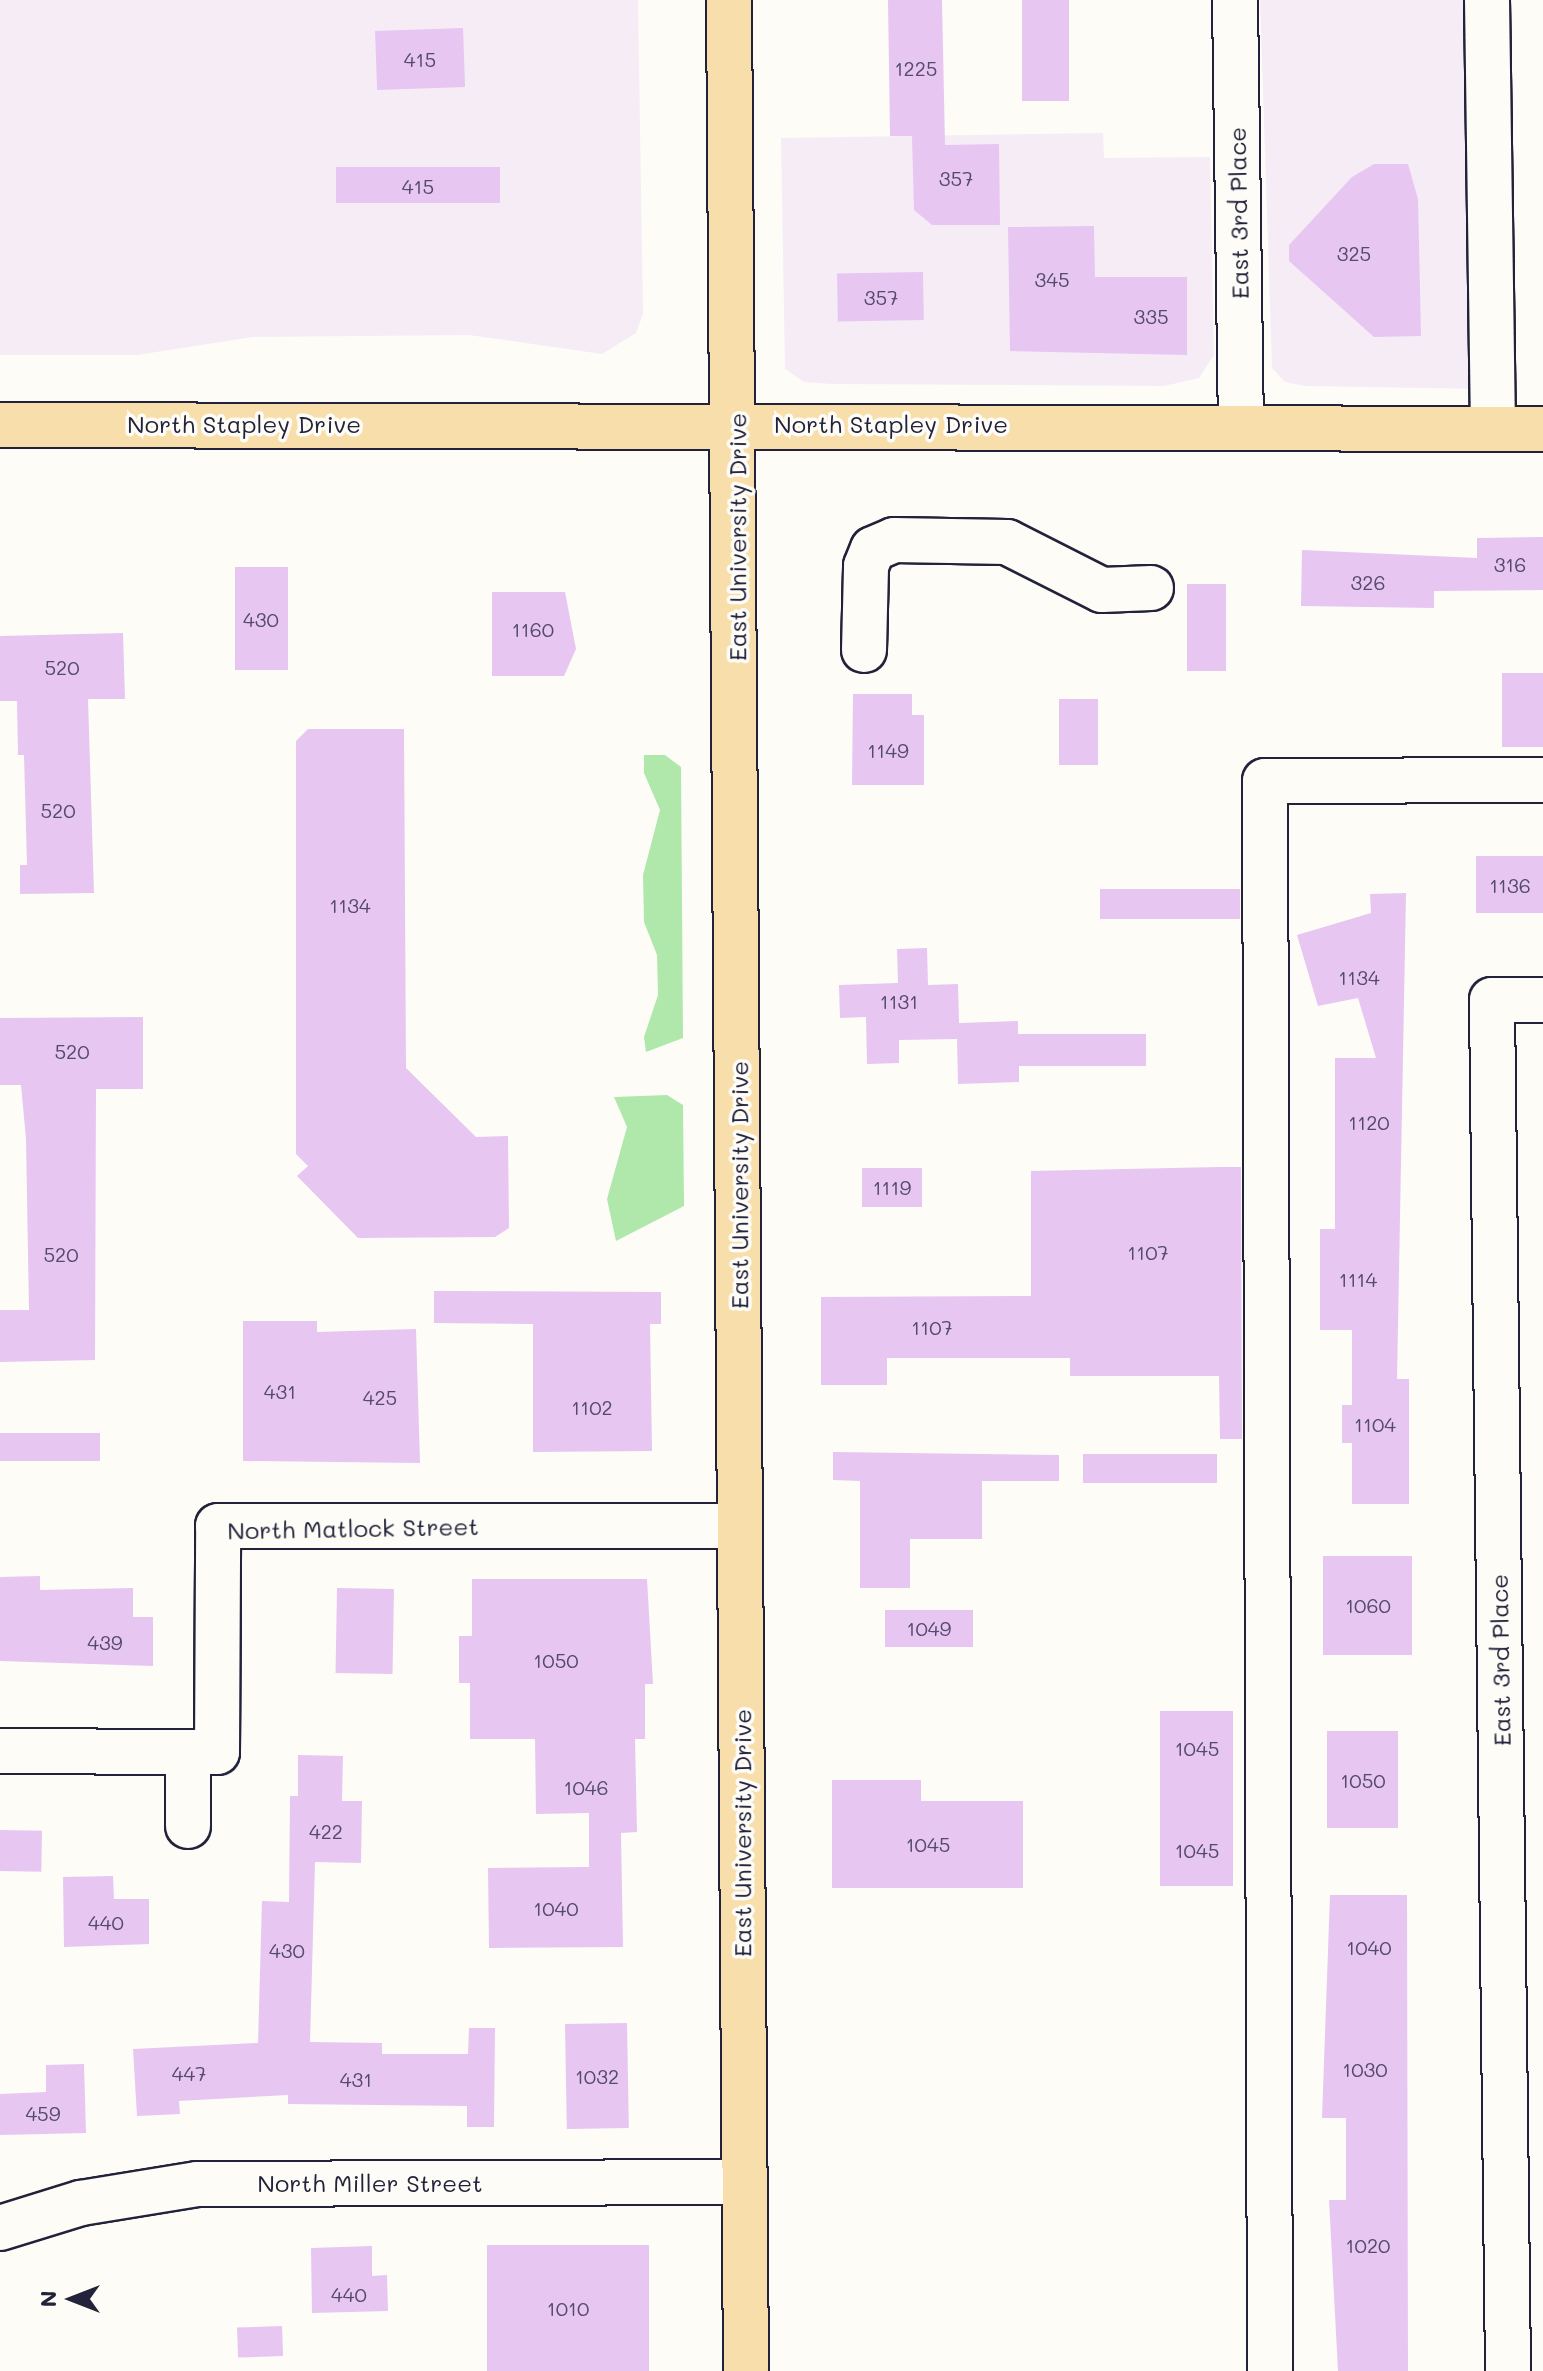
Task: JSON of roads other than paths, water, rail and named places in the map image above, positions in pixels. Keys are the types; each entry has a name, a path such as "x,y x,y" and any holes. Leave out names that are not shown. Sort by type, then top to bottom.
{"main road":[{"name":"East University Drive","path":"729,0 736,423 746,2371"},
{"name":"North Stapley Drive","path":"0,425 736,423 1543,429"}],"street":[{"name":"East 3rd Place","path":"1235,0 1241,427"},
{"path":"1487,0 1493,428"},
{"path":"864,650 866,566 873,549 894,540 1007,542 1102,590 1151,588"},
{"path":"1270,2371 1265,781 1543,780"},
{"name":"East 3rd Place","path":"1508,2371 1525,2298 1492,1000 1543,1000"},
{"name":"North Matlock Street","path":"0,1751 217,1752 218,1526 740,1526"},
{"path":"188,1752 188,1826"},
{"name":"North Miller Street","path":"0,2228 81,2203 197,2184 744,2182"}]}
